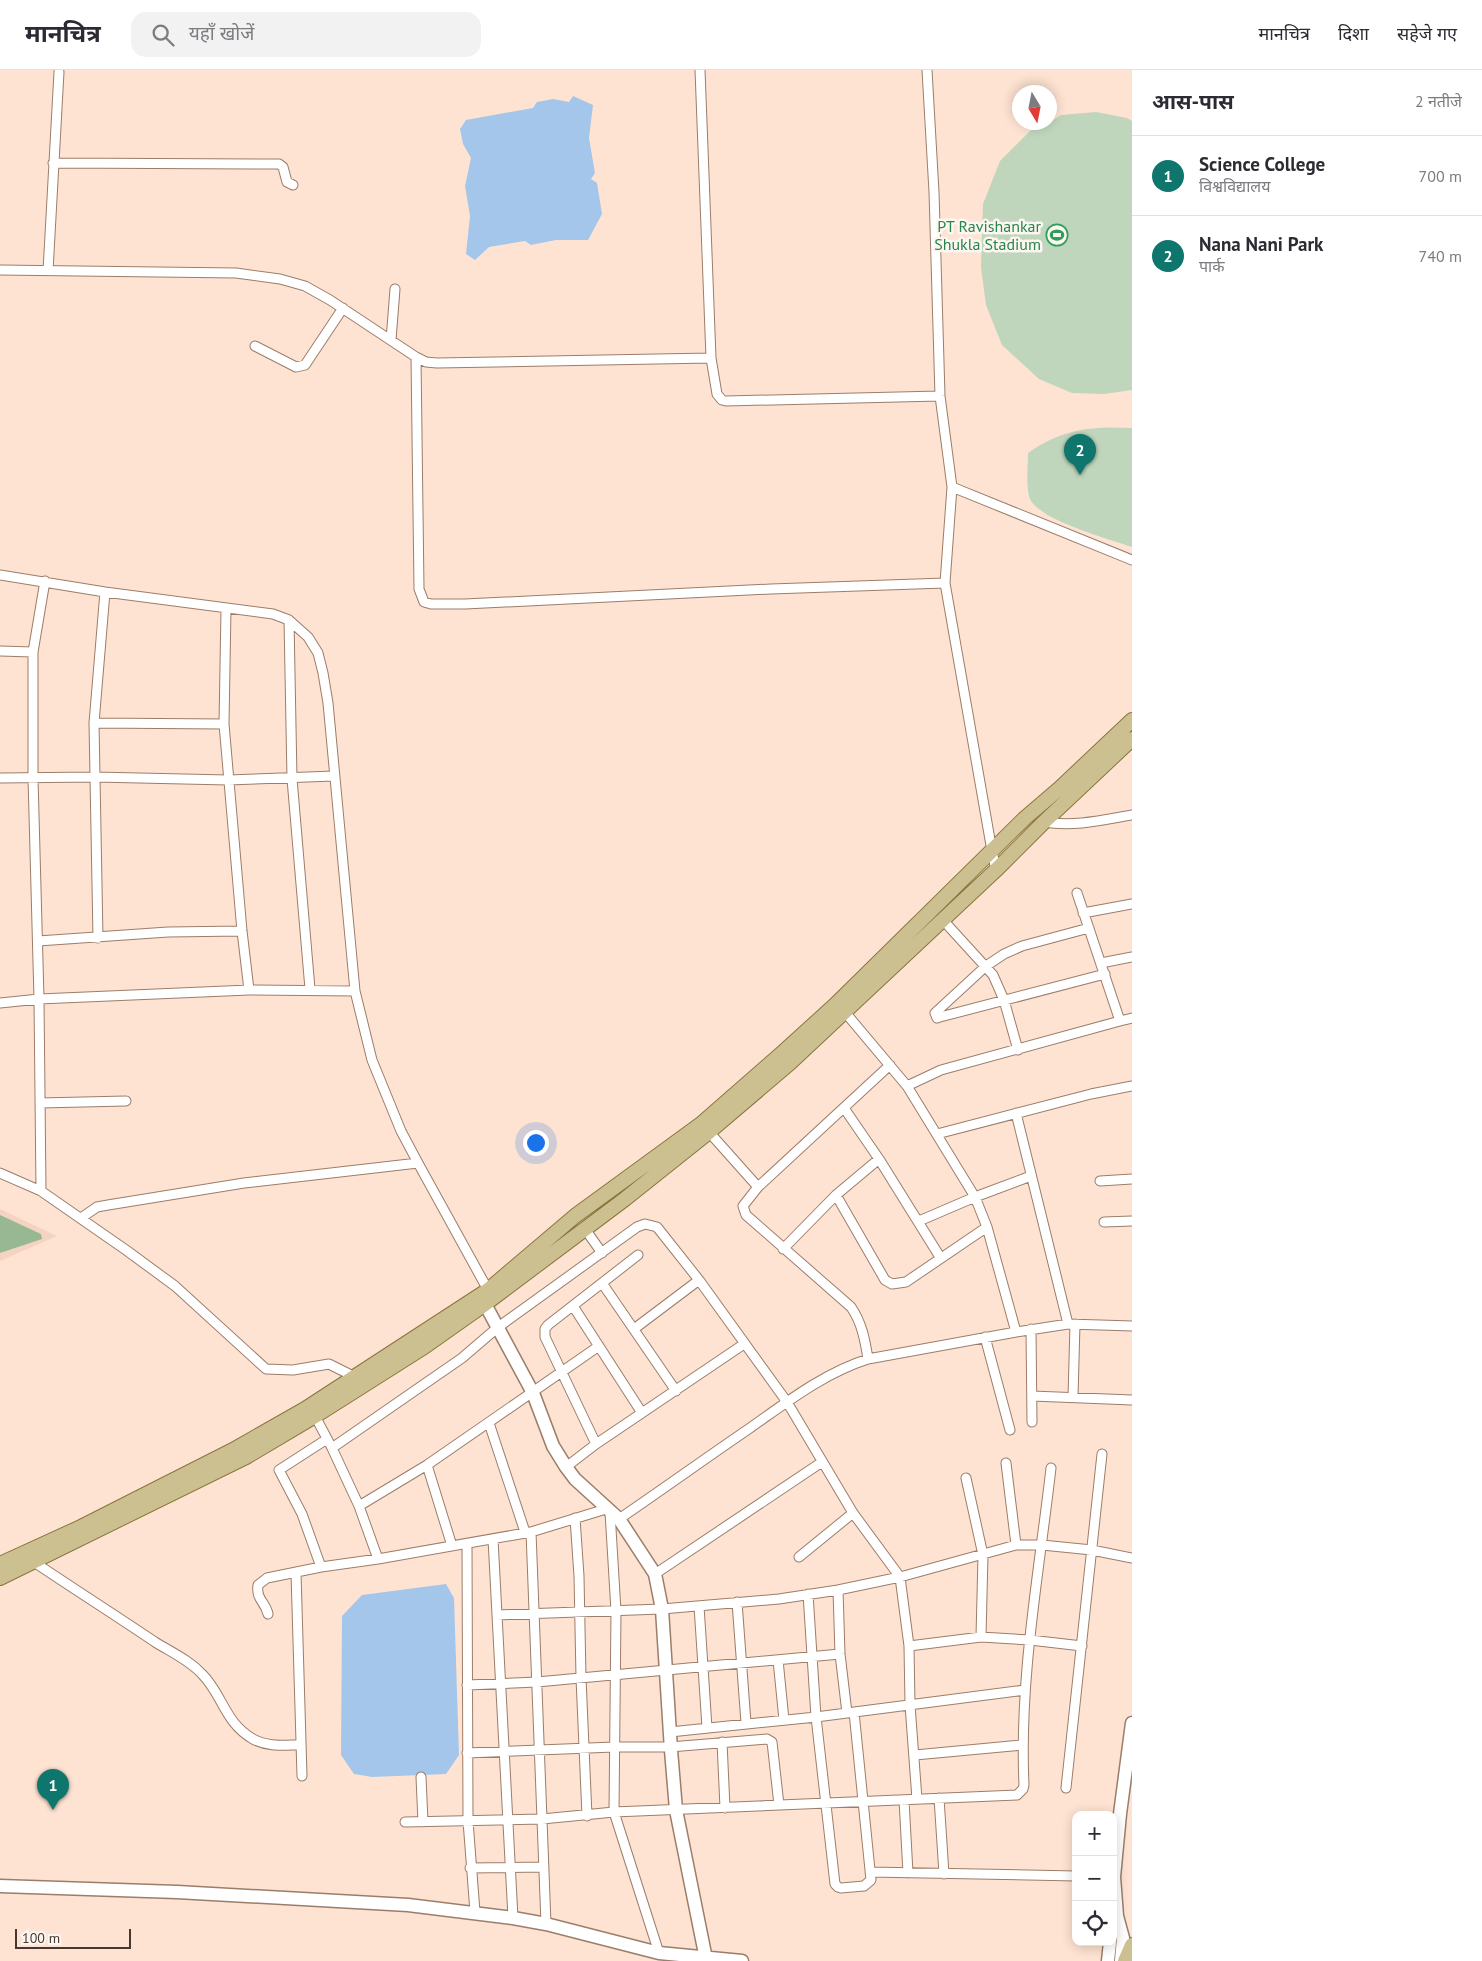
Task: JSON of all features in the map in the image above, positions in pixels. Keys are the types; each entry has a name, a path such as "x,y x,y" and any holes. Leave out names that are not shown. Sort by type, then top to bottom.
{"main road":[{"path":"0,1578 246,1457 424,1347 486,1297 576,1216 702,1124 836,1005 1025,818 1060,788 1132,720"},
{"path":"0,1564 81,1527 233,1450 305,1409 486,1297 595,1242 709,1132 790,1063 996,870 1132,739"},
{"path":"1125,1961 1132,1945"}],"street":[{"path":"700,70 711,358 718,394 722,400 940,396"},
{"path":"927,70 934,192 940,396 952,487 945,583 996,870"},
{"path":"48,271 59,72"},
{"path":"53,163 279,164 283,167 288,184 293,185"},
{"path":"0,270 236,273 280,279 305,286 343,308 426,362 445,364 711,358"},
{"path":"391,340 395,289"},
{"path":"255,346 296,367 302,367 343,308"},
{"path":"416,357 419,589 424,602 431,604 465,604 945,583"},
{"path":"952,487 1132,560"},
{"path":"0,574 106,592 273,614 290,620 308,637 318,653 328,703 355,991 372,1060 402,1131 486,1297 497,1328 533,1393 553,1446 575,1479 612,1513 655,1574 662,1610 670,1747 676,1810 706,1959"},
{"path":"41,1190 38,941 33,778 33,652 45,581"},
{"path":"98,938 94,722 106,592"},
{"path":"226,609 224,724 249,990"},
{"path":"290,620 292,779 310,990"},
{"path":"0,651 33,652"},
{"path":"94,722 224,724"},
{"path":"0,778 95,777 228,780 334,776"},
{"path":"1044,822 1061,825 1132,815"},
{"path":"1077,892 1120,1021"},
{"path":"1084,913 1132,904"},
{"path":"942,919 993,974 1004,1000 1018,1050"},
{"path":"1089,928 1022,946 1004,954 986,966 936,1011 936,1016 940,1017 1105,974"},
{"path":"38,941 168,932 242,931"},
{"path":"1101,963 1132,957"},
{"path":"0,1004 39,999 249,990 355,991"},
{"path":"844,1011 907,1086 975,1197 987,1227 1016,1332"},
{"path":"907,1086 941,1070 1132,1018"},
{"path":"866,1360 862,1329 858,1317 850,1307 743,1211 744,1202 758,1187 890,1065"},
{"path":"937,1134 1091,1094 1132,1086"},
{"path":"40,1103 126,1101"},
{"path":"844,1108 919,1221 940,1257"},
{"path":"1016,1113 1031,1176 1072,1324 1073,1397"},
{"path":"709,1132 758,1187"},
{"path":"784,1249 836,1195 879,1159"},
{"path":"81,1218 97,1207 108,1205 244,1183 418,1163"},
{"path":"0,1173 41,1190 175,1286 266,1369 293,1370 329,1364 355,1377"},
{"path":"919,1221 1031,1176"},
{"path":"1100,1181 1132,1179"},
{"path":"836,1195 888,1283 898,1284 906,1282 940,1257 987,1227"},
{"path":"1104,1222 1132,1221"},
{"path":"332,1448 462,1358 595,1242 645,1224 657,1227 699,1280 787,1402 853,1513 900,1577 909,1646 910,1705 917,1799"},
{"path":"596,1444 545,1337 545,1329 638,1256"},
{"path":"634,1328 699,1280"},
{"path":"602,1283 676,1391"},
{"path":"573,1306 642,1413"},
{"path":"268,1614 267,1609 259,1598 258,1585 267,1578 321,1567 378,1560 467,1544 528,1532 575,1518 612,1513 826,1377 866,1360 1016,1332 1072,1324 1132,1326"},
{"path":"1031,1330 1032,1422"},
{"path":"985,1338 1010,1430"},
{"path":"566,1467 596,1444 744,1344"},
{"path":"359,1506 427,1465 598,1346"},
{"path":"1032,1396 1132,1400"},
{"path":"315,1416 359,1506 378,1560"},
{"path":"489,1423 528,1532 534,1614 546,1924"},
{"path":"321,1567 302,1514 279,1470 327,1439"},
{"path":"1066,1788 1102,1454"},
{"path":"655,1574 822,1462"},
{"path":"1006,1463 1016,1544"},
{"path":"427,1465 452,1546"},
{"path":"405,1822 542,1819 614,1812 1017,1795 1021,1792 1024,1785 1022,1745 1025,1690 1050,1468"},
{"path":"966,1478 983,1555 981,1637"},
{"path":"612,1513 616,1610 614,1812 659,1953"},
{"path":"799,1557 853,1513"},
{"path":"575,1518 579,1576 587,1816"},
{"path":"493,1539 513,1918"},
{"path":"467,1544 468,1821 474,1912"},
{"path":"497,1615 662,1610 838,1590 900,1577 983,1555 1016,1544 1092,1550 1132,1558"},
{"path":"34,1562 185,1660 202,1674 213,1687 226,1714 252,1738 262,1743 301,1745"},
{"path":"296,1573 302,1776"},
{"path":"808,1594 816,1717 836,1886 841,1888 864,1886 871,1880 851,1713 840,1654 838,1590"},
{"path":"737,1602 746,1723"},
{"path":"699,1606 707,1728"},
{"path":"909,1646 981,1637 1082,1646"},
{"path":"467,1685 537,1682 840,1654"},
{"path":"778,1660 784,1720"},
{"path":"670,1732 851,1713 1025,1690"},
{"path":"1116,1856 1132,1723"},
{"path":"467,1753 584,1750 614,1747 670,1747 770,1739 779,1805"},
{"path":"722,1742 725,1808"},
{"path":"915,1755 1022,1745"},
{"path":"421,1777 423,1822"},
{"path":"939,1798 944,1874"},
{"path":"904,1800 908,1873"},
{"path":"470,1868 544,1867"},
{"path":"870,1872 1072,1876"},
{"path":"0,1886 177,1892 408,1905 474,1912 546,1924 659,1953 742,1961"},
{"path":"1116,1901 1123,1938 1121,1961"},
{"path":"1108,1961 1110,1946"}],"shaded area":[{"path":"0,1209 57,1236 0,1261"}],"green space":[{"name":"PT Ravishankar Shukla Stadium","path":"1096,112 1127,118 1132,121 1132,390 1104,394 1072,393 1039,379 1002,345 986,305 981,267 983,204 1000,161 1031,130 1057,130 1057,118 1061,115"},
{"path":"1103,428 1132,428 1132,547 1074,528 1058,521 1034,505 1028,491 1028,453 1053,439 1077,431"},
{"path":"0,1215 41,1234 42,1239 0,1253"}],"water":[{"path":"573,96 593,105 589,138 595,173 591,179 597,183 602,214 588,240 556,240 531,245 525,241 489,247 475,260 466,254 470,216 465,186 471,158 463,144 460,129 466,120 533,108 537,102 553,99 569,102"},
{"path":"446,1584 454,1598 459,1755 446,1774 372,1777 354,1774 341,1755 342,1616 362,1595"}],"place":[{"name":"PT Ravishankar Shukla Stadium","path":"1057,235"},
{"name":"Nana Nani Park","path":"1080,475"},
{"name":"Science College","path":"53,1810"}]}
